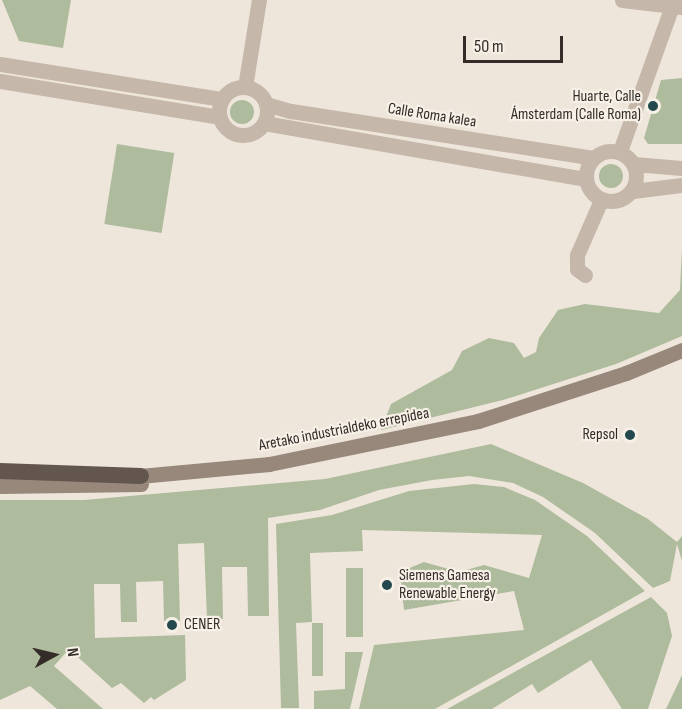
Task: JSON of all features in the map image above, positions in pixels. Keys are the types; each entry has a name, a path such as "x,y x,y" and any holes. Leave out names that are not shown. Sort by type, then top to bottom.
{"highway":[{"path":"0,471 143,480"}],"main road":[{"name":"Aretako industrialdeko errepidea","path":"0,478 143,480 269,464 478,421 626,373 682,350"},
{"name":"Aretako industrialdeko errepidea","path":"0,486 270,472 435,440 537,413 682,360"},
{"path":"0,494 111,493 143,480"}],"street":[{"path":"245,87 259,0"},
{"path":"620,152 676,5 622,0"},
{"path":"0,64 222,99"},
{"path":"0,81 219,117"},
{"path":"245,87 254,90 266,104 264,123 249,135 240,136 230,133 219,117 222,99 228,92 245,87"},
{"name":"Calle Roma kalea","path":"266,104 303,113 593,158"},
{"path":"264,123 586,179 601,200"},
{"path":"586,179 593,158 601,152 620,152 634,164 682,168"},
{"path":"633,191 637,178 634,164"},
{"path":"601,200 624,198 633,191 682,185"},
{"path":"585,274 577,269 577,255 601,200"}],"green space":[{"path":"2,0 71,0 63,48 19,41"},
{"path":"682,78 682,144 648,144 644,138 661,80"},
{"path":"242,100 247,101 253,107 253,117 247,123 242,124 237,123 231,117 230,112 231,107 237,101"},
{"path":"117,144 174,153 162,233 104,224"},
{"path":"611,164 619,168 623,176 619,184 611,188 603,184 599,176 603,168"},
{"path":"682,249 682,336 616,364 503,400 381,430 391,404 452,370 462,351 489,338 514,343 524,358 536,352 539,338 558,310 585,304 659,313 680,290"},
{"path":"491,444 583,483 648,519 677,542 682,536 682,561 677,544 670,581 653,588 595,533 543,497 513,483 469,476 432,480 379,490 320,510 268,518 269,616 248,616 247,567 222,567 223,619 207,620 204,543 178,544 180,621 164,621 163,581 136,582 137,622 121,622 120,584 94,584 95,638 185,635 186,680 154,700 151,697 144,703 121,683 112,688 69,649 54,666 103,709 57,709 30,686 0,700 0,500 84,500 325,479"},
{"path":"474,484 504,487 535,500 587,536 645,591 435,709 359,709 374,645 524,630 514,591 404,610 400,572 424,562 459,572 484,565 529,578 542,535 362,530 363,551 310,553 312,622 296,623 299,708 281,708 276,524 332,515 409,491"},
{"path":"346,568 363,568 363,637 346,637"},
{"path":"651,597 667,613 672,636 648,709 622,709 591,660 538,693 532,684 492,709 447,709"},
{"path":"312,623 323,623 323,676 312,676"},
{"path":"345,652 363,652 350,709 314,709 314,691 345,689"},
{"path":"682,675 682,709 666,709"}],"place":[{"name":"Huarte, Calle Ámsterdam (Calle Roma)","path":"653,106"},
{"name":"Repsol","path":"630,435"},
{"name":"Siemens Gamesa Renewable Energy","path":"387,585"},
{"name":"CENER","path":"172,625"}]}
